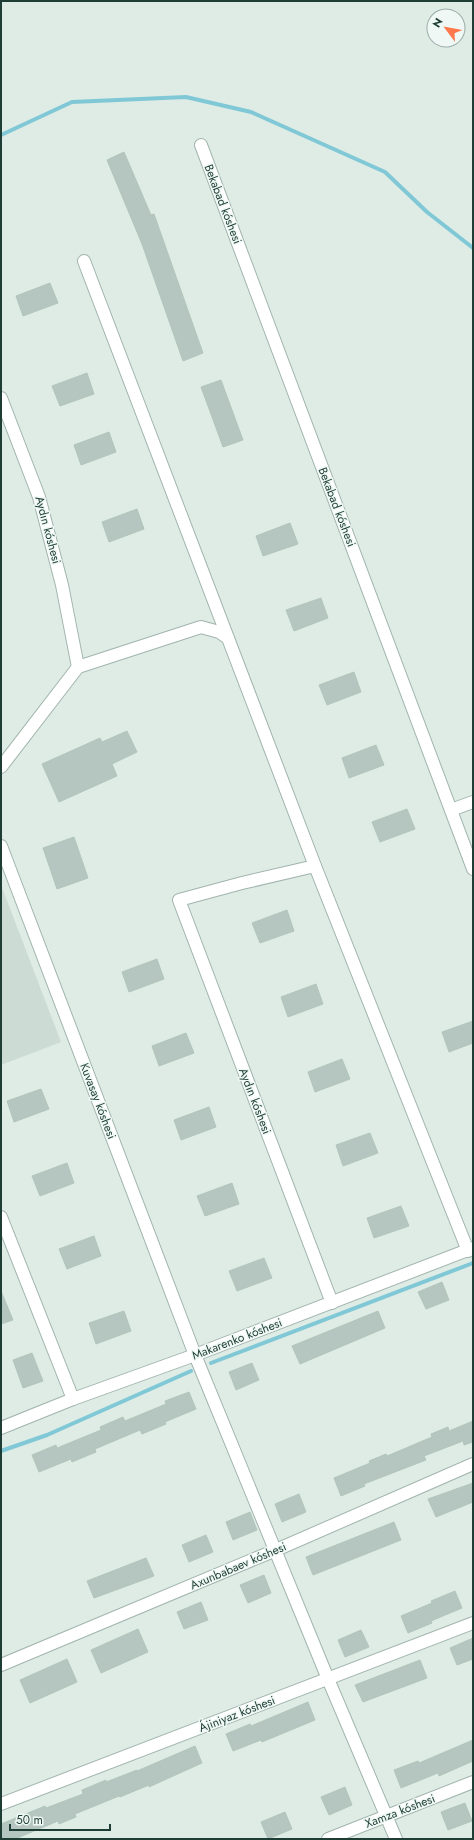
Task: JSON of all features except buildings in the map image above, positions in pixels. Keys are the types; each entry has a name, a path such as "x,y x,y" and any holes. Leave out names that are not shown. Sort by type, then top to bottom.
{"street":[{"name":"Bekabad kóshesi","path":"201,145 473,869"},
{"path":"84,260 315,866 470,1250"},
{"name":"Aydın kóshesi","path":"1,398 39,497 62,585 78,667"},
{"path":"1,767 78,667 201,628 220,632 228,638"},
{"path":"451,810 473,802"},
{"name":"Kuvasay kóshesi","path":"1,846 195,1355 328,1679 396,1839"},
{"name":"Aydın kóshesi","path":"315,866 242,883 179,900 332,1303"},
{"path":"1,1217 73,1399"},
{"name":"Makarenko kóshesi","path":"1,1428 73,1399 195,1355 470,1250"},
{"name":"Axunbabaev kóshesi","path":"1,1665 276,1550 473,1464"},
{"name":"Ájiniyaz kóshesi","path":"1,1804 473,1623"},
{"name":"Xamza kóshesi","path":"328,1839 473,1782"}],"shaded area":[{"path":"1,885 61,1042 1,1065"}],"waterway":[{"path":"1,135 72,102 186,97 251,112 385,172 427,212 473,248"},
{"path":"211,1363 473,1263"},
{"path":"1,1451 47,1435 191,1371"}]}
